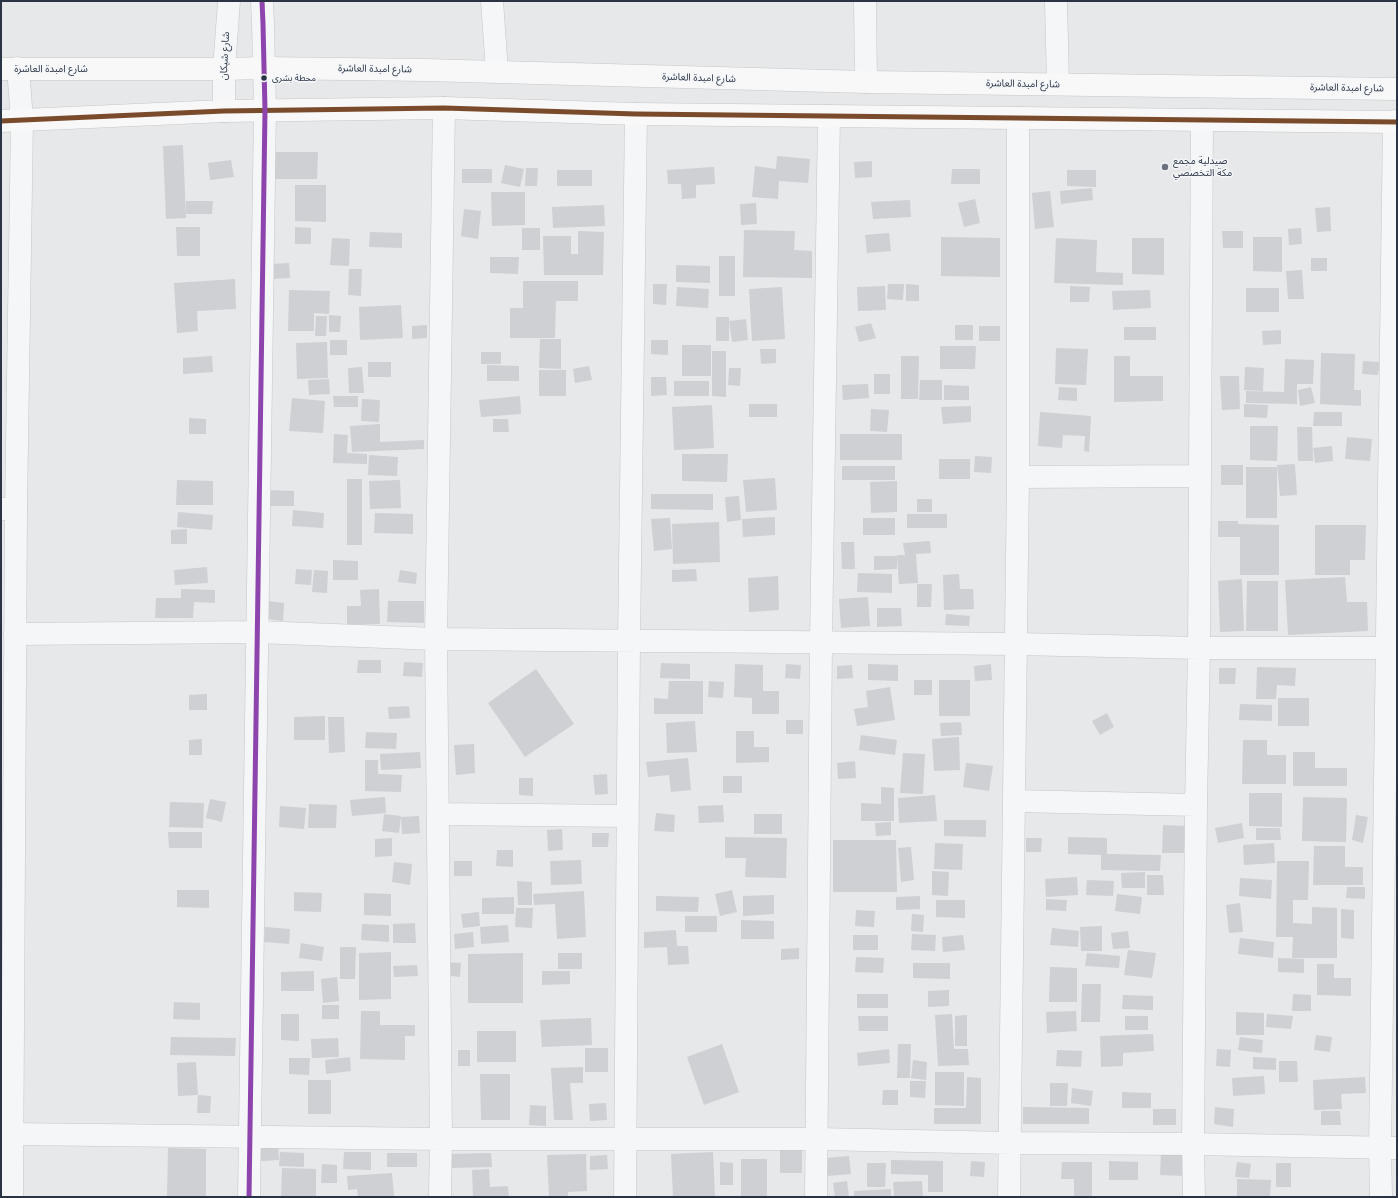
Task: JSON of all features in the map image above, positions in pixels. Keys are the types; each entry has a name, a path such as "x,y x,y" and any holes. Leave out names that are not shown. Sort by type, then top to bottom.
{"main road":[{"name":"شارع امبدة العاشرة","path":"10,69 263,68 497,71 866,82 1397,89"},
{"path":"11,120 224,110 444,108 636,114 1395,122"}],"street":[{"name":"شارع شيكان","path":"224,110 224,69 229,1"},
{"path":"249,1197 265,110 262,1"},
{"path":"492,1 497,71"},
{"path":"865,1 866,82"},
{"path":"1056,1 1058,84"},
{"path":"10,69 11,120 8,509 15,634 7,891 7,1066 12,1134 12,1197"},
{"path":"440,1197 441,1139 436,639 444,108"},
{"path":"625,1197 627,816 636,114"},
{"path":"816,1197 821,643 829,116"},
{"path":"1009,1197 1017,644 1018,118"},
{"path":"1194,1197 1193,1144 1199,648 1202,120"},
{"path":"1381,1197 1389,1148 1395,122"},
{"path":"1018,477 1200,476"},
{"path":"15,634 257,632 436,639 1017,644 1199,648 1392,648"},
{"path":"1014,801 1196,805"},
{"path":"438,814 627,816"},
{"path":"12,1134 441,1139 817,1140 1193,1144 1389,1148"}],"building":[{"path":"183,145 186,218 166,219 163,146"},
{"path":"270,152 318,152 317,179 270,179"},
{"path":"777,156 810,159 808,183 779,181 778,199 752,197 755,166 776,169"},
{"path":"231,160 234,177 210,180 208,163"},
{"path":"872,161 872,177 855,178 854,162"},
{"path":"505,165 524,169 520,187 501,183"},
{"path":"714,167 715,184 696,185 696,198 682,199 681,184 668,184 667,170"},
{"path":"526,168 538,168 537,186 525,186"},
{"path":"462,169 492,169 492,183 462,183"},
{"path":"952,169 980,169 980,184 951,184"},
{"path":"557,170 592,170 592,186 557,186"},
{"path":"1067,170 1096,170 1096,187 1067,186"},
{"path":"295,185 326,185 326,222 295,221"},
{"path":"1092,188 1093,200 1061,204 1060,191"},
{"path":"1050,191 1054,227 1035,229 1032,193"},
{"path":"491,192 525,192 525,225 492,226"},
{"path":"975,199 980,223 964,227 958,203"},
{"path":"910,200 911,217 873,219 871,202"},
{"path":"186,201 213,201 212,214 186,214"},
{"path":"756,203 757,224 741,225 740,204"},
{"path":"604,205 605,226 553,228 552,207"},
{"path":"1330,207 1331,231 1317,232 1315,208"},
{"path":"464,209 481,211 478,239 461,236"},
{"path":"176,227 200,227 200,256 177,256"},
{"path":"295,227 311,228 311,244 295,244"},
{"path":"522,228 540,228 540,250 522,250"},
{"path":"1301,228 1302,244 1289,245 1288,229"},
{"path":"744,230 795,231 794,250 812,251 812,278 743,277"},
{"path":"578,231 604,232 603,275 544,275 543,236 571,236 571,254 578,254"},
{"path":"1222,231 1243,231 1243,248 1223,248"},
{"path":"370,232 402,233 402,248 369,247"},
{"path":"889,233 891,251 867,253 865,235"},
{"path":"941,237 1000,238 1000,277 941,276"},
{"path":"1253,237 1282,237 1282,272 1253,271"},
{"path":"332,238 350,239 349,266 330,265"},
{"path":"1056,238 1097,240 1096,272 1123,273 1123,285 1054,283"},
{"path":"1132,238 1164,238 1164,275 1132,274"},
{"path":"719,256 735,256 735,296 719,296"},
{"path":"490,257 519,257 518,274 490,273"},
{"path":"1311,258 1327,258 1327,271 1311,271"},
{"path":"289,263 290,278 271,279 270,264"},
{"path":"676,265 710,266 710,283 676,282"},
{"path":"349,269 362,269 361,296 348,295"},
{"path":"1302,270 1304,299 1288,299 1286,271"},
{"path":"235,279 236,309 197,311 198,331 177,333 174,283"},
{"path":"523,281 578,281 578,301 556,301 555,338 510,338 510,308 523,308"},
{"path":"653,284 667,284 666,305 653,304"},
{"path":"888,284 904,284 903,300 887,299"},
{"path":"906,284 919,285 919,301 906,301"},
{"path":"885,286 886,310 858,311 857,287"},
{"path":"1070,286 1090,287 1089,302 1070,302"},
{"path":"677,287 709,289 708,308 676,306"},
{"path":"782,287 785,339 752,341 749,289"},
{"path":"1246,288 1279,288 1279,312 1246,312"},
{"path":"289,290 330,291 329,314 314,313 314,331 288,331"},
{"path":"1150,290 1151,308 1113,310 1112,291"},
{"path":"401,305 403,338 360,340 359,307"},
{"path":"329,315 341,316 340,332 329,332"},
{"path":"316,316 327,316 326,336 315,336"},
{"path":"716,317 729,317 729,341 716,341"},
{"path":"746,319 748,340 732,342 729,321"},
{"path":"871,323 876,338 859,342 855,327"},
{"path":"427,325 427,338 412,339 412,326"},
{"path":"955,325 973,325 973,340 955,340"},
{"path":"979,326 1000,326 1000,341 979,341"},
{"path":"1124,327 1156,327 1156,340 1124,340"},
{"path":"1281,330 1281,344 1263,345 1262,331"},
{"path":"540,339 561,339 561,369 539,368"},
{"path":"330,340 347,340 347,355 330,355"},
{"path":"651,340 668,340 668,355 651,354"},
{"path":"327,342 328,378 297,379 296,343"},
{"path":"682,345 711,345 711,376 682,376"},
{"path":"940,346 976,346 975,369 940,369"},
{"path":"1056,348 1088,349 1086,385 1055,384"},
{"path":"760,349 776,349 776,363 761,364"},
{"path":"712,351 726,351 726,397 712,396"},
{"path":"481,352 501,352 501,364 481,364"},
{"path":"1321,353 1355,354 1354,390 1361,390 1361,406 1320,404"},
{"path":"212,356 213,372 183,374 183,358"},
{"path":"901,356 919,356 918,399 901,399"},
{"path":"1114,356 1130,356 1130,376 1163,376 1163,401 1114,402"},
{"path":"1285,359 1314,360 1313,384 1297,384 1297,404 1246,403 1246,391 1284,392"},
{"path":"1363,361 1380,362 1378,375 1362,374"},
{"path":"368,362 391,362 391,377 368,377"},
{"path":"487,365 519,366 519,381 487,381"},
{"path":"589,366 592,380 575,383 573,369"},
{"path":"362,367 364,393 349,393 348,368"},
{"path":"1245,367 1264,368 1263,391 1244,390"},
{"path":"729,368 741,368 740,386 728,385"},
{"path":"539,370 566,370 566,396 539,396"},
{"path":"874,374 890,374 890,394 874,394"},
{"path":"1220,376 1239,376 1240,409 1222,410"},
{"path":"651,377 666,377 667,395 651,396"},
{"path":"329,379 330,394 309,395 308,380"},
{"path":"920,380 942,380 942,400 919,400"},
{"path":"674,381 709,381 709,396 674,396"},
{"path":"868,384 869,398 843,400 842,385"},
{"path":"944,385 969,386 969,400 944,400"},
{"path":"1059,387 1077,388 1077,401 1058,400"},
{"path":"1311,387 1315,403 1300,406 1298,390"},
{"path":"333,396 358,396 358,407 334,407"},
{"path":"520,396 521,414 481,417 479,400"},
{"path":"292,398 325,401 323,433 289,431"},
{"path":"362,399 380,400 379,422 361,421"},
{"path":"749,404 777,404 777,417 749,417"},
{"path":"1244,404 1268,405 1267,418 1244,417"},
{"path":"712,405 714,448 674,450 672,407"},
{"path":"971,406 971,422 943,424 941,407"},
{"path":"871,409 889,410 887,432 870,431"},
{"path":"1040,412 1091,416 1089,452 1084,451 1085,436 1063,435 1062,448 1038,446"},
{"path":"1314,412 1342,412 1342,426 1313,426"},
{"path":"189,418 206,419 206,434 189,434"},
{"path":"493,419 508,419 509,432 493,432"},
{"path":"380,424 380,442 424,440 424,449 352,452 350,426"},
{"path":"1250,426 1278,426 1277,461 1250,460"},
{"path":"1297,427 1312,427 1313,461 1298,461"},
{"path":"334,434 348,435 347,453 367,454 367,464 333,463"},
{"path":"840,434 902,434 902,460 840,460"},
{"path":"1347,437 1372,439 1370,461 1345,459"},
{"path":"1332,446 1333,461 1315,463 1313,448"},
{"path":"682,454 728,454 727,482 682,481"},
{"path":"369,455 398,457 397,476 368,475"},
{"path":"975,456 992,457 991,473 974,472"},
{"path":"939,459 970,459 970,479 939,479"},
{"path":"1295,464 1297,495 1280,496 1277,465"},
{"path":"1221,465 1243,465 1243,485 1221,485"},
{"path":"842,466 895,466 895,480 842,480"},
{"path":"1246,467 1277,467 1277,518 1246,518"},
{"path":"775,478 777,510 746,512 743,480"},
{"path":"347,479 362,479 362,545 347,545"},
{"path":"177,480 213,481 213,505 176,505"},
{"path":"400,480 401,508 370,509 369,481"},
{"path":"897,481 897,512 871,513 870,482"},
{"path":"269,490 294,491 294,506 268,506"},
{"path":"651,494 713,494 713,510 651,509"},
{"path":"739,496 741,520 727,522 725,497"},
{"path":"917,499 932,499 932,512 917,512"},
{"path":"293,510 324,513 323,528 292,526"},
{"path":"178,512 213,515 212,530 177,527"},
{"path":"375,513 413,514 413,534 374,533"},
{"path":"907,514 947,514 947,528 907,528"},
{"path":"775,517 775,535 743,537 742,519"},
{"path":"670,518 672,549 654,551 651,519"},
{"path":"863,518 895,518 895,535 863,535"},
{"path":"1218,521 1238,521 1238,524 1279,525 1279,575 1240,575 1240,537 1218,537"},
{"path":"719,522 720,562 673,564 672,524"},
{"path":"1315,525 1366,525 1365,560 1350,560 1350,575 1315,575"},
{"path":"187,529 187,544 171,544 171,530"},
{"path":"930,541 931,553 916,554 918,583 899,584 897,555 905,555 903,543"},
{"path":"841,542 854,542 855,569 842,569"},
{"path":"874,556 897,556 897,569 874,570"},
{"path":"333,560 358,561 358,580 333,580"},
{"path":"207,567 208,583 175,585 174,570"},
{"path":"296,569 312,570 311,585 295,584"},
{"path":"696,569 697,581 672,582 672,570"},
{"path":"314,570 328,571 327,593 312,592"},
{"path":"400,570 417,573 416,584 398,582"},
{"path":"858,573 892,574 892,593 857,592"},
{"path":"959,574 960,589 973,589 974,609 944,610 943,575"},
{"path":"778,576 779,610 749,612 748,578"},
{"path":"1345,577 1347,602 1367,602 1368,631 1288,635 1285,580"},
{"path":"1242,579 1244,631 1220,632 1218,581"},
{"path":"1247,581 1278,581 1278,631 1246,631"},
{"path":"917,584 932,584 931,607 917,607"},
{"path":"181,589 215,590 215,603 194,602 193,618 155,618 156,598 181,598"},
{"path":"379,589 380,624 347,625 347,606 361,606 360,590"},
{"path":"868,597 870,626 841,628 839,599"},
{"path":"269,601 284,603 283,621 267,619"},
{"path":"388,601 424,601 424,623 387,622"},
{"path":"877,608 901,608 902,626 877,627"},
{"path":"946,614 970,616 969,626 945,625"},
{"path":"358,660 381,660 381,673 357,673"},
{"path":"404,662 423,663 422,677 403,676"},
{"path":"661,663 690,664 690,679 660,678"},
{"path":"735,664 763,665 763,691 779,691 779,714 752,714 752,698 734,697"},
{"path":"786,664 801,665 800,679 785,678"},
{"path":"868,664 898,665 898,681 868,680"},
{"path":"991,664 992,680 975,681 974,666"},
{"path":"852,665 853,678 837,679 837,666"},
{"path":"1257,667 1296,668 1295,686 1277,685 1276,699 1256,699"},
{"path":"1219,668 1236,668 1235,684 1219,684"},
{"path":"536,669 574,724 525,757 488,703"},
{"path":"914,680 932,680 932,695 914,695"},
{"path":"939,680 970,680 970,716 939,716"},
{"path":"669,681 703,681 703,714 654,714 654,698 668,699"},
{"path":"709,681 724,682 723,698 708,697"},
{"path":"890,687 895,720 857,726 854,709 868,707 866,691"},
{"path":"207,694 207,710 189,710 189,695"},
{"path":"1278,698 1309,698 1309,726 1278,726"},
{"path":"1240,704 1272,705 1272,721 1239,720"},
{"path":"409,706 410,718 389,719 388,707"},
{"path":"1107,713 1114,727 1100,735 1092,721"},
{"path":"325,716 325,740 294,740 294,717"},
{"path":"328,717 344,717 345,752 329,753"},
{"path":"786,720 803,720 803,734 786,734"},
{"path":"695,721 697,752 667,753 666,723"},
{"path":"961,722 962,735 941,736 940,723"},
{"path":"736,731 754,731 754,747 769,747 769,762 736,763"},
{"path":"366,732 397,733 396,749 365,748"},
{"path":"861,735 897,740 895,755 859,750"},
{"path":"959,737 960,770 934,771 932,739"},
{"path":"202,739 202,755 189,755 189,740"},
{"path":"1243,740 1267,740 1267,755 1286,755 1286,784 1242,784"},
{"path":"474,744 475,773 456,775 454,745"},
{"path":"420,752 421,768 381,770 380,754"},
{"path":"1293,752 1315,752 1315,768 1347,768 1347,786 1293,786"},
{"path":"903,753 925,754 923,794 900,793"},
{"path":"688,758 691,790 671,792 669,775 648,777 646,762"},
{"path":"365,760 378,760 378,774 402,775 401,792 365,791"},
{"path":"855,761 856,778 838,779 837,763"},
{"path":"966,763 993,766 989,791 963,787"},
{"path":"607,774 608,794 595,795 593,775"},
{"path":"723,776 742,776 742,793 723,793"},
{"path":"519,778 533,778 533,796 519,795"},
{"path":"881,787 894,788 894,821 861,821 861,803 881,804"},
{"path":"1249,793 1282,793 1282,827 1249,826"},
{"path":"935,795 937,821 899,823 898,798"},
{"path":"385,797 386,813 352,816 350,800"},
{"path":"1303,797 1347,798 1346,842 1302,841"},
{"path":"210,799 226,802 222,822 206,818"},
{"path":"170,802 204,803 203,828 169,827"},
{"path":"309,804 337,805 336,828 308,828"},
{"path":"723,805 724,822 699,823 698,806"},
{"path":"280,806 306,808 304,829 279,827"},
{"path":"656,813 675,815 674,832 654,831"},
{"path":"384,814 401,816 399,833 382,831"},
{"path":"754,814 782,814 782,834 754,834"},
{"path":"1356,815 1368,817 1363,843 1352,840"},
{"path":"419,816 420,833 402,834 401,817"},
{"path":"944,820 986,820 986,837 944,836"},
{"path":"891,822 891,835 876,836 875,823"},
{"path":"1242,823 1244,838 1218,843 1215,828"},
{"path":"1163,825 1186,826 1185,853 1162,853"},
{"path":"1256,828 1280,828 1281,840 1256,840"},
{"path":"562,829 563,850 548,851 547,830"},
{"path":"168,832 202,832 202,848 169,848"},
{"path":"592,833 609,833 608,847 592,847"},
{"path":"725,837 787,838 786,878 745,877 746,858 725,858"},
{"path":"1068,837 1107,838 1107,854 1161,855 1160,871 1101,870 1101,855 1068,854"},
{"path":"392,838 392,856 375,857 375,839"},
{"path":"1026,838 1042,838 1041,852 1026,852"},
{"path":"833,840 896,840 897,892 833,892"},
{"path":"935,843 963,844 962,870 934,869"},
{"path":"1274,843 1275,863 1244,865 1243,845"},
{"path":"1314,846 1345,846 1345,867 1363,867 1363,885 1313,885"},
{"path":"911,847 914,880 901,882 898,848"},
{"path":"497,850 513,850 513,867 496,866"},
{"path":"581,860 582,884 551,885 550,861"},
{"path":"454,861 472,861 472,876 454,876"},
{"path":"1277,861 1309,861 1308,900 1293,900 1293,923 1312,924 1312,907 1337,908 1337,958 1292,958 1293,937 1276,937"},
{"path":"394,862 412,864 410,885 392,882"},
{"path":"932,871 949,872 948,896 932,895"},
{"path":"1145,872 1145,888 1122,888 1121,873"},
{"path":"1147,875 1163,875 1164,895 1147,895"},
{"path":"1077,877 1078,895 1046,897 1045,879"},
{"path":"1240,878 1272,880 1271,899 1239,896"},
{"path":"1087,880 1114,881 1113,896 1086,895"},
{"path":"517,881 532,882 532,905 518,905"},
{"path":"1347,887 1365,887 1365,899 1346,898"},
{"path":"177,890 209,890 209,908 177,907"},
{"path":"732,890 737,912 720,916 715,894"},
{"path":"584,891 586,937 557,939 555,904 534,905 533,894"},
{"path":"294,892 322,893 321,912 294,911"},
{"path":"364,893 391,894 391,916 364,915"},
{"path":"1117,894 1142,897 1140,914 1115,911"},
{"path":"774,895 774,914 743,916 743,896"},
{"path":"656,896 699,897 698,912 656,911"},
{"path":"920,896 920,909 896,910 896,897"},
{"path":"514,897 514,914 482,914 482,898"},
{"path":"1046,899 1067,900 1066,911 1046,910"},
{"path":"936,900 965,900 965,918 936,917"},
{"path":"1240,903 1243,932 1229,933 1226,905"},
{"path":"516,908 533,908 532,928 515,927"},
{"path":"1341,909 1354,910 1354,939 1341,938"},
{"path":"856,910 875,911 874,927 855,926"},
{"path":"479,912 480,926 463,928 461,914"},
{"path":"912,914 924,915 923,932 911,931"},
{"path":"685,916 717,916 717,932 685,932"},
{"path":"741,920 774,921 774,939 741,939"},
{"path":"415,923 416,943 393,943 393,924"},
{"path":"362,924 389,925 389,942 361,940"},
{"path":"508,925 509,942 481,944 480,927"},
{"path":"1102,926 1102,951 1081,951 1080,927"},
{"path":"265,927 290,929 289,944 264,942"},
{"path":"1052,928 1079,931 1078,947 1050,945"},
{"path":"676,930 677,946 688,946 689,964 668,965 667,947 644,948 644,932"},
{"path":"1128,931 1130,948 1113,949 1111,933"},
{"path":"473,932 474,947 455,949 454,934"},
{"path":"912,934 936,935 935,951 911,950"},
{"path":"853,935 878,935 878,950 853,950"},
{"path":"963,935 965,950 943,952 942,937"},
{"path":"1240,938 1274,942 1273,958 1238,954"},
{"path":"301,943 324,947 322,961 299,958"},
{"path":"340,947 356,947 355,979 340,979"},
{"path":"799,948 799,959 781,960 781,949"},
{"path":"1128,950 1156,953 1152,978 1124,975"},
{"path":"391,952 391,999 359,1000 359,953"},
{"path":"523,953 523,1003 468,1003 468,954"},
{"path":"558,953 582,953 582,969 558,969"},
{"path":"1087,953 1120,956 1119,968 1085,966"},
{"path":"856,957 884,958 883,973 855,972"},
{"path":"1278,958 1304,959 1304,973 1278,972"},
{"path":"446,962 461,963 460,977 445,975"},
{"path":"913,963 950,963 950,979 913,978"},
{"path":"1317,964 1334,964 1334,978 1351,978 1351,996 1317,995"},
{"path":"417,965 418,976 394,977 393,966"},
{"path":"1050,967 1077,968 1077,1002 1049,1002"},
{"path":"314,971 314,991 281,991 281,972"},
{"path":"542,971 570,971 570,984 542,985"},
{"path":"337,977 339,1001 323,1003 321,979"},
{"path":"1082,984 1101,984 1100,1022 1081,1022"},
{"path":"949,990 949,1006 928,1007 928,991"},
{"path":"857,994 888,994 888,1008 857,1008"},
{"path":"1293,994 1311,995 1311,1011 1292,1011"},
{"path":"1123,995 1153,996 1153,1010 1122,1009"},
{"path":"174,1002 200,1003 200,1020 173,1019"},
{"path":"322,1005 339,1005 339,1019 322,1019"},
{"path":"361,1011 380,1011 380,1025 415,1025 415,1036 405,1036 405,1060 360,1059"},
{"path":"1076,1011 1077,1031 1047,1033 1046,1012"},
{"path":"1236,1012 1264,1013 1264,1035 1236,1035"},
{"path":"281,1014 299,1014 299,1041 281,1040"},
{"path":"952,1014 954,1049 968,1049 969,1065 938,1066 935,1015"},
{"path":"1267,1014 1293,1016 1291,1029 1266,1027"},
{"path":"967,1015 967,1046 955,1046 955,1016"},
{"path":"858,1016 888,1016 888,1031 859,1031"},
{"path":"1125,1016 1148,1016 1148,1030 1125,1030"},
{"path":"591,1018 592,1045 542,1047 540,1020"},
{"path":"477,1031 516,1031 516,1062 477,1062"},
{"path":"1153,1034 1154,1051 1123,1053 1123,1066 1101,1067 1100,1036"},
{"path":"1316,1035 1332,1037 1330,1052 1314,1050"},
{"path":"171,1037 236,1038 235,1056 170,1055"},
{"path":"1240,1037 1263,1040 1262,1053 1238,1050"},
{"path":"338,1038 339,1057 312,1058 311,1039"},
{"path":"722,1044 739,1092 704,1105 687,1057"},
{"path":"898,1044 911,1044 910,1078 897,1078"},
{"path":"585,1048 608,1048 608,1072 585,1072"},
{"path":"889,1049 890,1063 858,1066 857,1053"},
{"path":"1217,1049 1231,1050 1230,1067 1216,1066"},
{"path":"458,1050 470,1050 470,1066 458,1066"},
{"path":"1057,1050 1082,1051 1081,1067 1056,1066"},
{"path":"350,1057 351,1071 326,1074 325,1060"},
{"path":"1253,1057 1276,1058 1276,1070 1253,1069"},
{"path":"289,1058 310,1058 309,1075 289,1074"},
{"path":"913,1060 927,1062 926,1080 911,1078"},
{"path":"1279,1061 1297,1061 1298,1082 1279,1082"},
{"path":"196,1062 198,1095 178,1096 177,1063"},
{"path":"583,1067 583,1083 570,1083 573,1120 554,1120 551,1068"},
{"path":"935,1072 964,1072 964,1106 935,1105"},
{"path":"480,1074 510,1074 510,1120 481,1120"},
{"path":"1264,1076 1265,1094 1233,1096 1232,1078"},
{"path":"967,1077 981,1078 981,1124 934,1124 934,1108 966,1108"},
{"path":"1365,1077 1366,1093 1341,1094 1342,1109 1314,1110 1313,1080"},
{"path":"308,1080 331,1080 331,1114 308,1114"},
{"path":"910,1081 926,1081 925,1098 910,1097"},
{"path":"1050,1083 1068,1083 1067,1106 1050,1106"},
{"path":"1072,1088 1093,1091 1091,1106 1071,1103"},
{"path":"883,1090 898,1090 898,1105 882,1105"},
{"path":"1122,1092 1151,1093 1151,1108 1122,1108"},
{"path":"198,1095 211,1096 210,1113 197,1113"},
{"path":"606,1103 607,1120 590,1121 589,1104"},
{"path":"530,1105 546,1106 546,1126 529,1125"},
{"path":"1023,1107 1089,1108 1089,1124 1023,1124"},
{"path":"1215,1107 1234,1109 1233,1127 1214,1124"},
{"path":"1153,1109 1176,1109 1176,1125 1153,1125"},
{"path":"1321,1111 1340,1111 1341,1125 1321,1125"},
{"path":"261,1141 278,1141 279,1160 261,1161"},
{"path":"168,1148 206,1149 206,1197 167,1196"},
{"path":"780,1149 802,1150 802,1173 780,1173"},
{"path":"280,1152 304,1153 304,1167 279,1166"},
{"path":"344,1152 371,1152 371,1170 343,1169"},
{"path":"713,1152 715,1197 673,1197 671,1154"},
{"path":"1161,1152 1186,1153 1185,1176 1160,1175"},
{"path":"387,1153 417,1153 417,1167 387,1167"},
{"path":"491,1153 492,1167 452,1168 451,1154"},
{"path":"586,1154 587,1191 568,1192 568,1197 549,1197 547,1155"},
{"path":"607,1155 608,1169 590,1170 590,1156"},
{"path":"849,1156 851,1174 827,1176 825,1158"},
{"path":"741,1159 767,1159 767,1197 741,1197"},
{"path":"891,1160 943,1161 943,1192 928,1192 928,1175 891,1174"},
{"path":"971,1161 985,1162 984,1177 970,1176"},
{"path":"1109,1161 1138,1162 1138,1180 1109,1180"},
{"path":"720,1162 733,1163 733,1185 720,1185"},
{"path":"1062,1162 1092,1162 1092,1196 1074,1196 1074,1179 1061,1179"},
{"path":"1237,1162 1251,1164 1249,1178 1235,1177"},
{"path":"867,1163 886,1163 885,1187 867,1187"},
{"path":"1276,1163 1291,1163 1291,1187 1276,1187"},
{"path":"322,1164 337,1165 337,1183 321,1183"},
{"path":"282,1168 316,1169 316,1197 281,1197"},
{"path":"489,1169 490,1187 508,1186 509,1197 473,1197 472,1170"},
{"path":"392,1173 394,1197 358,1197 357,1189 348,1190 347,1176"},
{"path":"1237,1179 1271,1180 1270,1197 1237,1197"},
{"path":"847,1181 849,1197 835,1197 833,1183"},
{"path":"922,1181 923,1197 894,1197 893,1182"},
{"path":"891,1189 891,1197 854,1197 854,1191"}],"transit line":[{"path":"249,1197 265,110 262,1"},
{"path":"1,121 224,111 444,108 636,114 1397,122"}],"place":[{"name":"محطة بشرى","path":"264,78"},
{"name":"صيدلية مجمع مكة التخصصي","path":"1165,167"}]}
